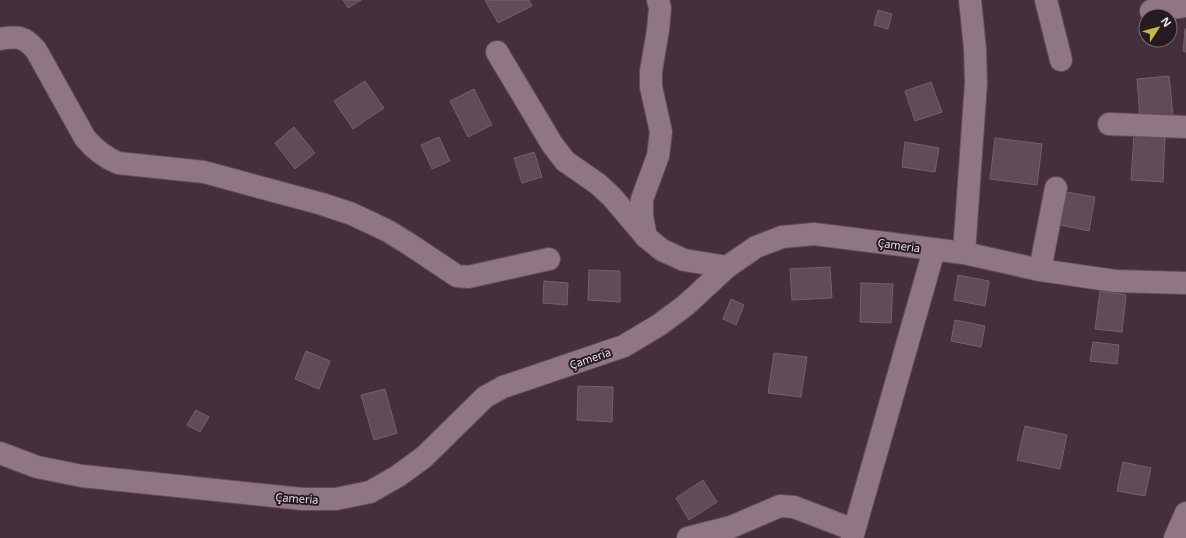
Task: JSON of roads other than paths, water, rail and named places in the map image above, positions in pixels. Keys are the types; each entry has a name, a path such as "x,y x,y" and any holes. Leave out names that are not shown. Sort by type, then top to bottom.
{"street":[{"path":"646,237 642,216 642,199 658,156 661,132 651,87 651,71 660,8 658,0"},
{"path":"964,253 976,82 975,48 970,0"},
{"path":"1046,0 1061,60"},
{"path":"1172,8 1186,6"},
{"path":"0,39 20,38 29,42 36,50 85,138 94,149 105,158 118,163 204,172 322,204 352,214 409,244 457,276 468,278 549,259"},
{"path":"497,52 552,144 565,161 598,184 612,197 646,237 662,250 684,260 727,267"},
{"path":"1109,124 1186,127"},
{"path":"1040,270 1056,188"},
{"name":"Çameria","path":"0,453 37,467 82,476 294,498 336,499 370,492 398,476 424,458 485,397 503,387 624,346 659,325 686,305 727,267 756,247 782,237 814,234 964,253 1040,270 1115,281 1186,283"},
{"path":"688,538 731,527 780,506 794,507 853,534 934,250"},
{"path":"1175,538 1186,512"}]}
